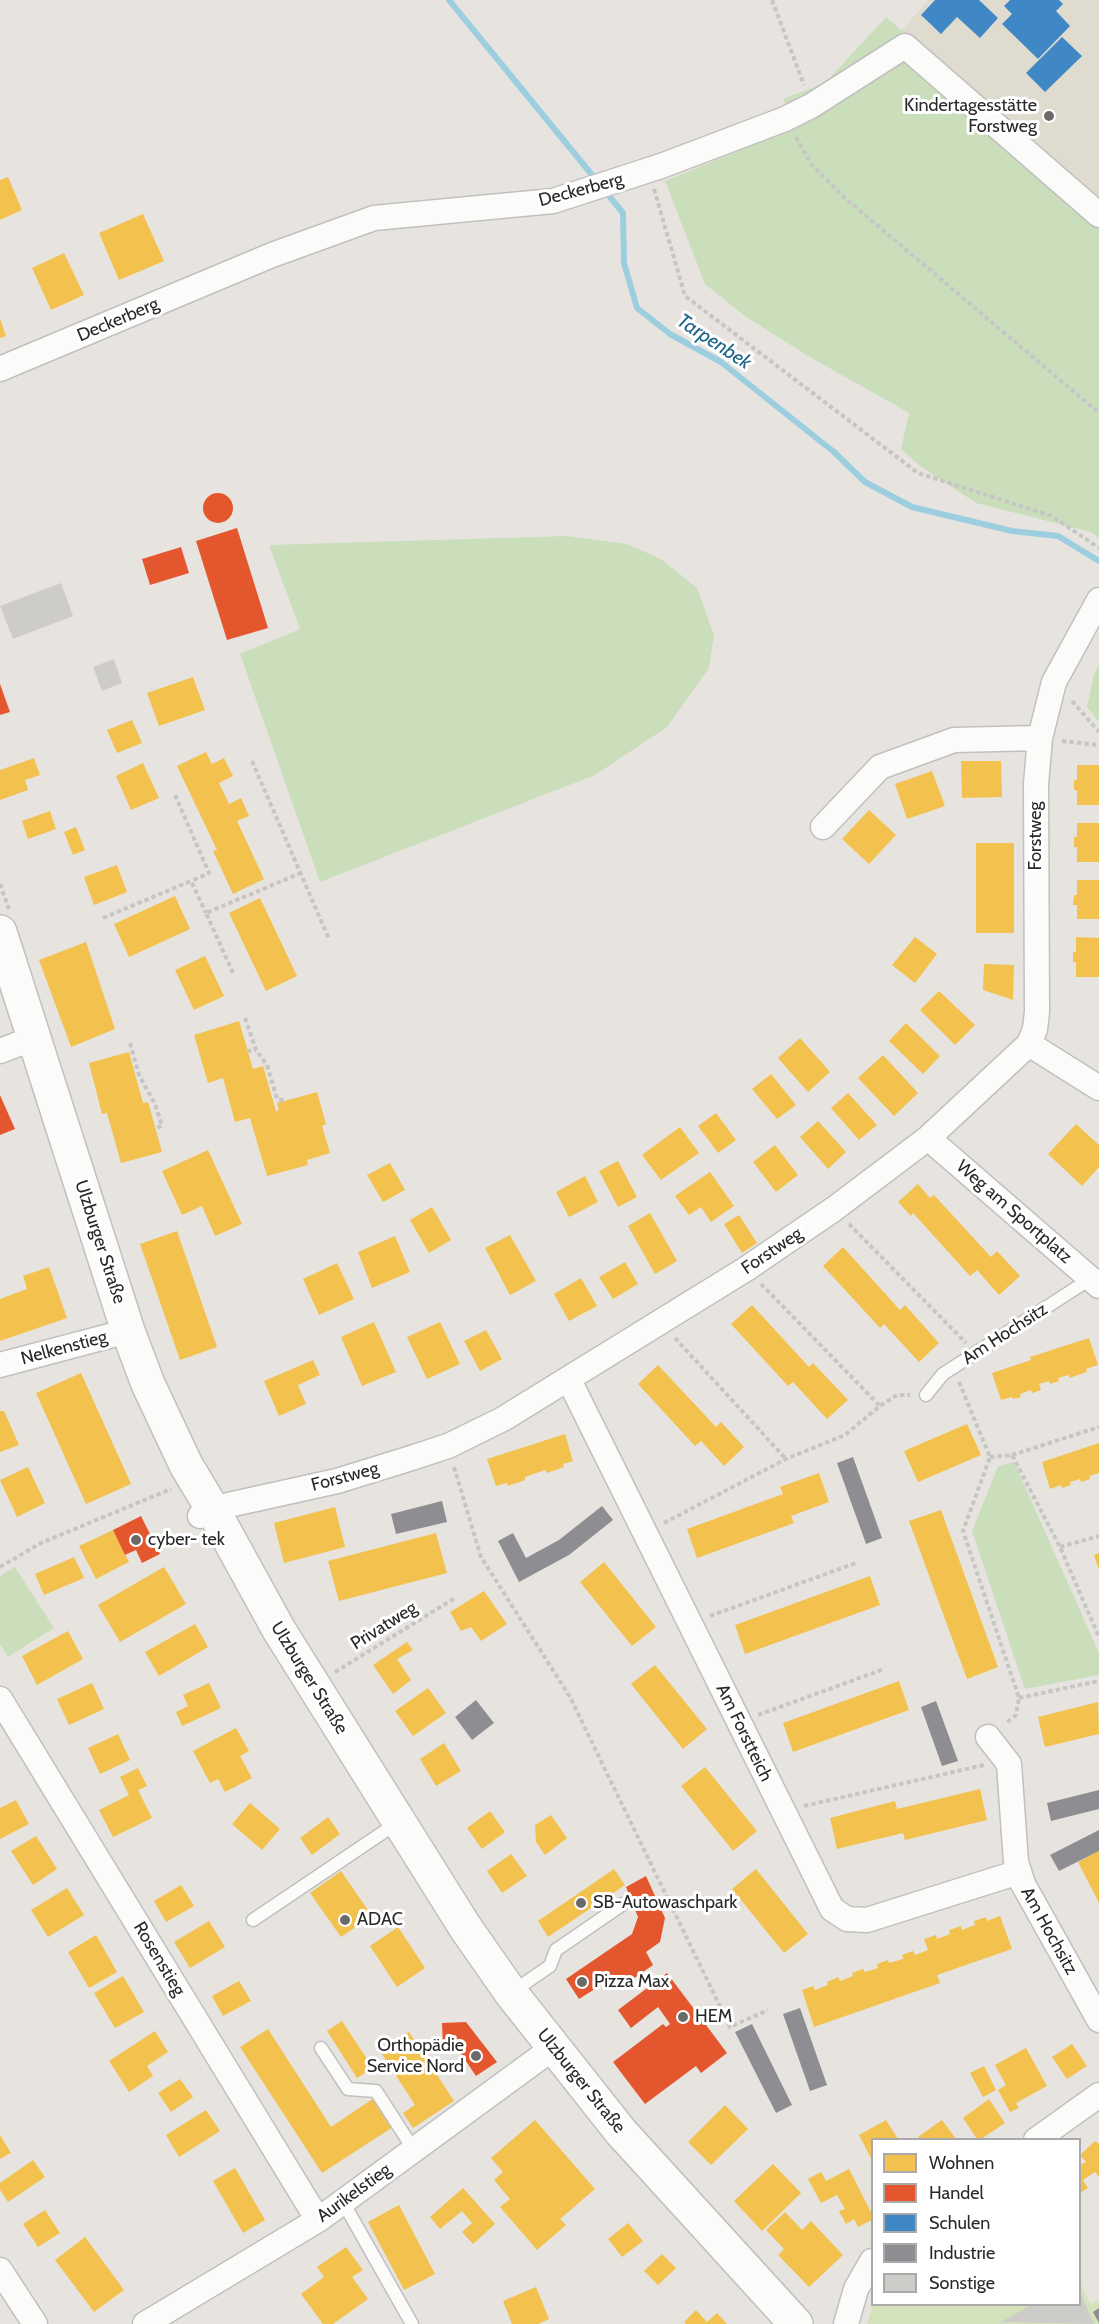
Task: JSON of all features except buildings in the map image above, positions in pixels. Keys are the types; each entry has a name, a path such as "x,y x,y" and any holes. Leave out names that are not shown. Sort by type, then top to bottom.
{"main road":[{"name":"Ulzburger Straße","path":"0,932 128,1331 148,1384 206,1513 398,1822 465,1927 511,1993 621,2132 796,2324"}],"street":[{"name":"Deckerberg","path":"0,369 272,255 374,218 553,201 649,170 785,119 811,106 905,46 1099,215"},
{"name":"Forstweg","path":"206,1513 337,1480 448,1446 503,1419 746,1269 834,1209 928,1138 1029,1044 1038,1012 1036,784 1040,738 1054,682 1099,600"},
{"path":"823,827 880,767 954,740 1040,738"},
{"path":"0,1051 34,1038"},
{"path":"1029,1044 1099,1088"},
{"name":"Weg am Sportplatz","path":"928,1138 1094,1282"},
{"name":"Nelkenstieg","path":"0,1365 128,1331"},
{"name":"Am Forstteich","path":"569,1380 828,1904 837,1914 850,1920 871,1919 1019,1872"},
{"name":"Rosenstieg","path":"0,1699 318,2220"},
{"name":"Am Hochsitz","path":"988,1737 1009,1764 1019,1872 1028,1894 1099,2020"},
{"name":"Aurikelstieg","path":"145,2324 318,2220 553,2048"},
{"path":"1037,2138 1099,2095"},
{"path":"846,2324 856,2289 871,2264"},
{"path":"0,2270 35,2324"}],"lane":[{"name":"Am Hochsitz","path":"926,1395 943,1374 1094,1282"},
{"path":"253,1920 398,1822"},
{"path":"511,1993 550,1966 556,1950 623,1904"},
{"path":"321,2048 348,2089 376,2091 414,2150"},
{"path":"343,2202 412,2324"}],"path":[{"path":"772,0 811,106"},
{"path":"785,119 810,164 845,198 1099,413"},
{"path":"649,170 685,297 918,473 1052,516 1099,548"},
{"path":"1054,682 1099,732"},
{"path":"1040,738 1099,745"},
{"path":"252,761 329,939"},
{"path":"102,918 209,873 175,795"},
{"path":"206,913 301,873"},
{"path":"191,881 232,974"},
{"path":"245,1018 256,1050 267,1065 275,1100 286,1101"},
{"path":"130,1043 137,1076 155,1104 162,1126 156,1128"},
{"path":"247,1051 256,1050"},
{"path":"834,1209 975,1353"},
{"path":"746,1269 880,1406"},
{"path":"660,1322 786,1459"},
{"path":"953,1368 990,1457 963,1531 1019,1698 1016,1715 988,1737"},
{"path":"645,1533 786,1459 845,1435 897,1395 926,1395"},
{"path":"990,1457 1012,1455 1099,1427"},
{"path":"448,1446 481,1557 570,1697 730,2027 768,2010"},
{"path":"1012,1455 1060,1547 1098,1635"},
{"path":"0,1567 41,1543 178,1486"},
{"path":"1060,1547 1099,1536"},
{"path":"689,1623 856,1563"},
{"name":"Privatweg","path":"327,1677 455,1598"},
{"path":"738,1722 884,1669"},
{"path":"1019,1698 1099,1681"},
{"path":"782,1811 1006,1760"}],"shaded area":[{"name":"Kindertagesstätte Forstweg","path":"928,0 1099,0 1099,200 901,31"}],"green space":[{"path":"886,17 1099,200 1099,538 1091,532 976,503 920,466 901,449 909,413 808,356 746,317 705,284 665,181 796,127 783,99 825,83"},
{"path":"567,536 627,544 661,559 697,588 714,635 709,668 667,727 595,775 320,882 240,654 300,629 269,545"},
{"path":"1099,664 1099,722 1087,707 1094,674"},
{"path":"1014,1462 1099,1653 1099,1675 1025,1689 972,1531 998,1466"},
{"path":"15,1567 54,1628 8,1657 0,1644 0,1576"},
{"path":"1081,2286 1091,2304 1099,2300 1099,2324 867,2324 873,2306 1081,2306"}],"waterway":[{"name":"Tarpenbek","path":"449,0 597,181"},
{"name":"Tarpenbek","path":"605,191 623,213 624,263 637,308 670,334 721,362 834,452 865,482 912,507 1012,531 1058,536 1099,561"}],"place":[{"name":"Kindertagesstätte Forstweg","path":"1049,116"},
{"name":"cyber- tek","path":"136,1540"},
{"name":"SB-Autowaschpark","path":"581,1903"},
{"name":"ADAC","path":"345,1920"},
{"name":"Pizza Max","path":"582,1982"},
{"name":"HEM","path":"683,2017"},
{"name":"Orthopädie Service Nord","path":"476,2056"}]}
